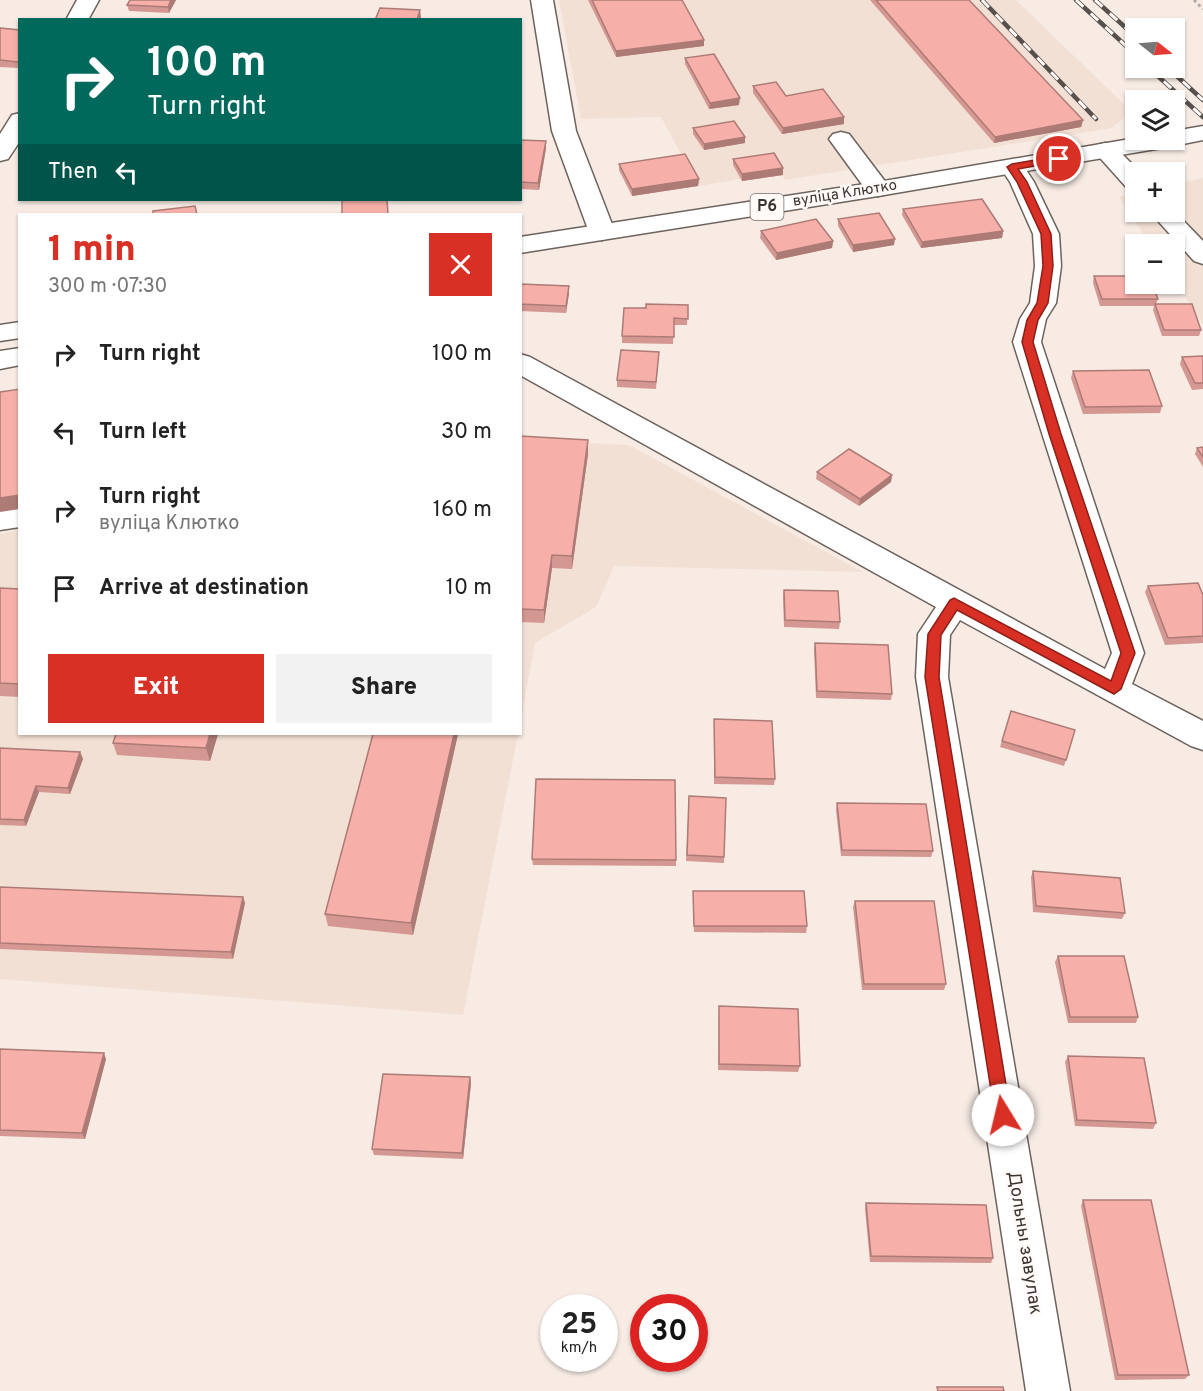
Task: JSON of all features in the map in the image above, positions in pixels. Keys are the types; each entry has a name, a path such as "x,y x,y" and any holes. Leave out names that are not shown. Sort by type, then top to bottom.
{"street":[{"path":"78,18 88,0"},
{"path":"542,0 564,131 602,232"},
{"path":"0,154 18,123"},
{"path":"1185,136 1203,134"},
{"path":"841,139 878,189"},
{"name":"вуліца Клютко","path":"522,245 878,189 1125,147"},
{"path":"1105,150 1125,171"},
{"path":"1012,167 1022,182 1046,234 1048,266 1043,303 1033,320 1027,342 1128,653 1114,689"},
{"path":"1171,222 1203,256"},
{"path":"0,333 18,330"},
{"path":"0,360 18,356"},
{"path":"522,364 954,603 1203,737"},
{"path":"0,520 18,517"},
{"name":"Дольны завулак","path":"954,603 934,634 932,677 1048,1391"}],"path":[{"path":"1194,0 1203,9"}],"shaded area":[{"path":"559,0 1016,0 1125,105 1125,116 1112,128 785,180 782,175 698,186 661,117 581,119"},
{"path":"1203,178 1203,324 1183,294 1185,234 1143,234 1135,222 1185,222 1185,182"},
{"path":"1125,195 1125,206 1119,197"},
{"path":"522,440 629,445 863,572 614,566 596,607 535,643 522,714"},
{"path":"18,530 18,735 518,735 463,1015 0,979 0,534"}],"building":[{"path":"130,0 171,0 168,7 127,5"},
{"path":"592,0 682,0 704,40 616,51"},
{"path":"876,0 969,0 1083,120 995,137"},
{"path":"380,8 420,10 418,18 376,18"},
{"path":"0,28 18,30 18,62 0,60"},
{"path":"714,54 740,98 710,103 685,58"},
{"path":"776,82 786,96 823,89 844,117 783,128 753,86"},
{"path":"734,121 745,137 704,144 693,128"},
{"path":"522,140 546,141 538,183 522,182"},
{"path":"774,153 783,168 742,174 733,159"},
{"path":"685,154 699,179 632,189 619,164"},
{"path":"982,199 1003,231 922,242 903,209"},
{"path":"342,201 387,201 388,213 342,213"},
{"path":"195,206 197,213 153,213 153,211"},
{"path":"879,213 895,239 853,245 838,219"},
{"path":"816,219 833,241 777,253 761,231"},
{"path":"1094,276 1125,276 1125,294 1156,294 1158,299 1102,299"},
{"path":"522,284 569,286 566,306 522,304"},
{"path":"646,304 688,305 688,319 674,318 674,337 622,336 624,308 646,308"},
{"path":"1155,304 1192,304 1201,330 1164,330"},
{"path":"621,350 659,352 656,382 617,380"},
{"path":"1203,356 1203,383 1195,383 1182,357"},
{"path":"1149,370 1162,406 1085,407 1073,371"},
{"path":"18,389 18,495 0,498 0,392"},
{"path":"522,436 588,440 572,556 552,555 544,610 522,609"},
{"path":"1203,447 1203,457 1197,448"},
{"path":"849,449 892,475 860,499 817,472"},
{"path":"1198,583 1203,595 1203,636 1168,638 1148,586"},
{"path":"0,588 18,589 18,684 0,683"},
{"path":"784,590 838,591 840,622 785,620"},
{"path":"815,643 888,645 892,694 817,691"},
{"path":"1011,711 1075,730 1066,760 1002,741"},
{"path":"714,719 772,721 775,779 715,777"},
{"path":"116,735 210,735 206,748 113,743"},
{"path":"373,735 454,735 411,923 325,914"},
{"path":"0,748 80,752 68,788 36,786 24,820 0,819"},
{"path":"536,779 675,780 676,860 532,859"},
{"path":"689,796 726,798 724,857 687,855"},
{"path":"837,803 926,804 933,851 842,850"},
{"path":"1033,871 1120,878 1125,913 1036,906"},
{"path":"0,887 243,897 231,952 0,943"},
{"path":"693,891 804,891 807,926 694,926"},
{"path":"855,901 934,901 946,984 864,984"},
{"path":"1058,956 1124,956 1138,1017 1070,1017"},
{"path":"719,1006 798,1009 800,1066 719,1064"},
{"path":"0,1049 104,1053 82,1133 0,1130"},
{"path":"1068,1056 1144,1058 1156,1123 1077,1120"},
{"path":"383,1074 470,1077 462,1153 372,1149"},
{"path":"1083,1200 1151,1200 1189,1375 1118,1375"},
{"path":"866,1203 986,1205 993,1258 871,1256"},
{"path":"937,1387 1003,1387 1004,1391 938,1391"}],"railway":[{"path":"982,0 1096,119"},
{"path":"1076,0 1125,45"},
{"path":"1095,0 1125,27"},
{"path":"1160,78 1203,117"},
{"path":"1179,78 1203,100"}],"route":[{"path":"1003,1115 932,677 934,634 954,603 1114,689 1128,653 1027,342 1033,320 1043,303 1048,266 1046,234 1022,182 1012,167 1059,159"}]}
